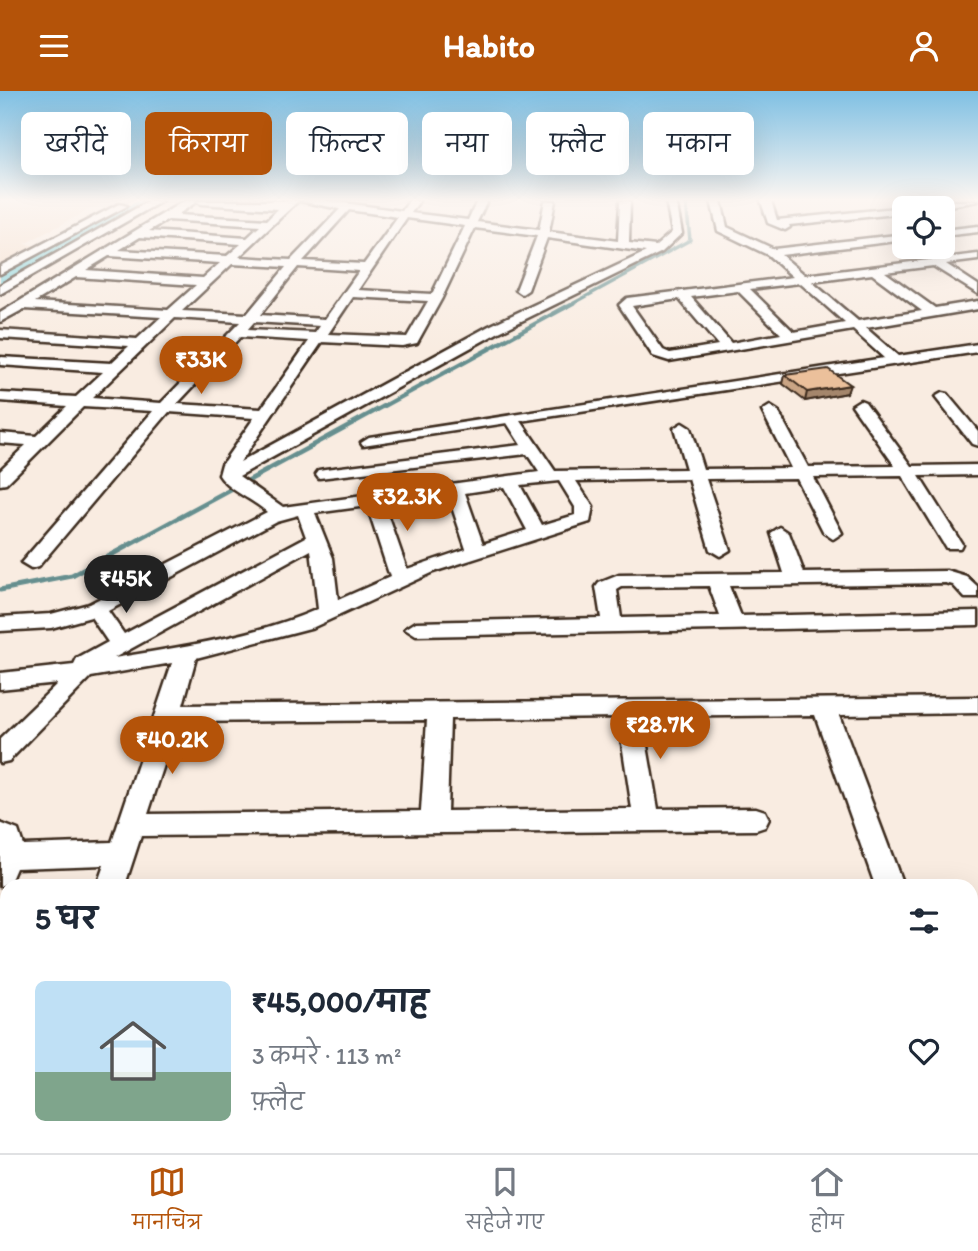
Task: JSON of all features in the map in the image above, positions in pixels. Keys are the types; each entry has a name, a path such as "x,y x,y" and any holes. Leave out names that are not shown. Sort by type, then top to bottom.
{"street":[{"path":"0,271 38,251"},
{"path":"0,290 69,251"},
{"path":"0,318 111,251"},
{"path":"0,480 239,251"},
{"path":"31,563 165,407 250,319 305,251"},
{"path":"229,477 230,464 380,251"},
{"path":"237,333 407,341 414,337 459,251"},
{"path":"522,290 537,251"},
{"path":"229,477 494,329 657,251"},
{"path":"767,251 895,360"},
{"path":"772,253 791,251"},
{"path":"107,253 368,268"},
{"path":"978,257 631,301 625,307 662,356 678,357 978,305"},
{"path":"934,262 978,291"},
{"path":"873,270 933,313"},
{"path":"71,273 205,282"},
{"path":"109,310 149,278"},
{"path":"741,287 792,338"},
{"path":"352,293 436,298"},
{"path":"682,295 729,349"},
{"path":"22,305 330,323"},
{"path":"0,334 140,343"},
{"path":"369,442 978,348"},
{"path":"0,361 115,368"},
{"path":"0,397 265,414"},
{"path":"942,397 978,441"},
{"path":"860,405 907,471 953,544"},
{"path":"770,411 833,533"},
{"path":"0,681 75,673 186,653 307,622 426,568 584,518 584,507 532,448 511,418"},
{"path":"682,428 720,550"},
{"path":"0,438 38,441"},
{"path":"325,474 532,448"},
{"path":"0,624 51,621 96,609 279,513 557,476 978,470"},
{"path":"229,477 259,495 279,513"},
{"path":"510,482 538,534"},
{"path":"455,489 477,553"},
{"path":"374,500 401,579"},
{"path":"305,509 317,539 329,593 330,611"},
{"path":"780,533 796,578"},
{"path":"0,754 75,673 121,645 317,539"},
{"path":"612,624 607,583 947,577 960,581 976,596"},
{"path":"717,580 733,622"},
{"path":"96,609 121,645"},
{"path":"416,629 978,618"},
{"path":"113,879 169,714 186,653"},
{"path":"169,714 978,705"},
{"path":"824,707 888,879"},
{"path":"629,710 647,821"},
{"path":"434,821 439,711"},
{"path":"132,825 756,819"},
{"path":"2,855 122,853"}],"shaded area":[{"path":"0,251 29,251 0,266"}],"building":[{"path":"828,369 850,385 807,392 785,375"}],"waterway":[{"path":"0,281 55,251"},
{"path":"563,309 671,251"},
{"path":"309,447 566,307"},
{"path":"0,590 72,576 312,446"}]}
